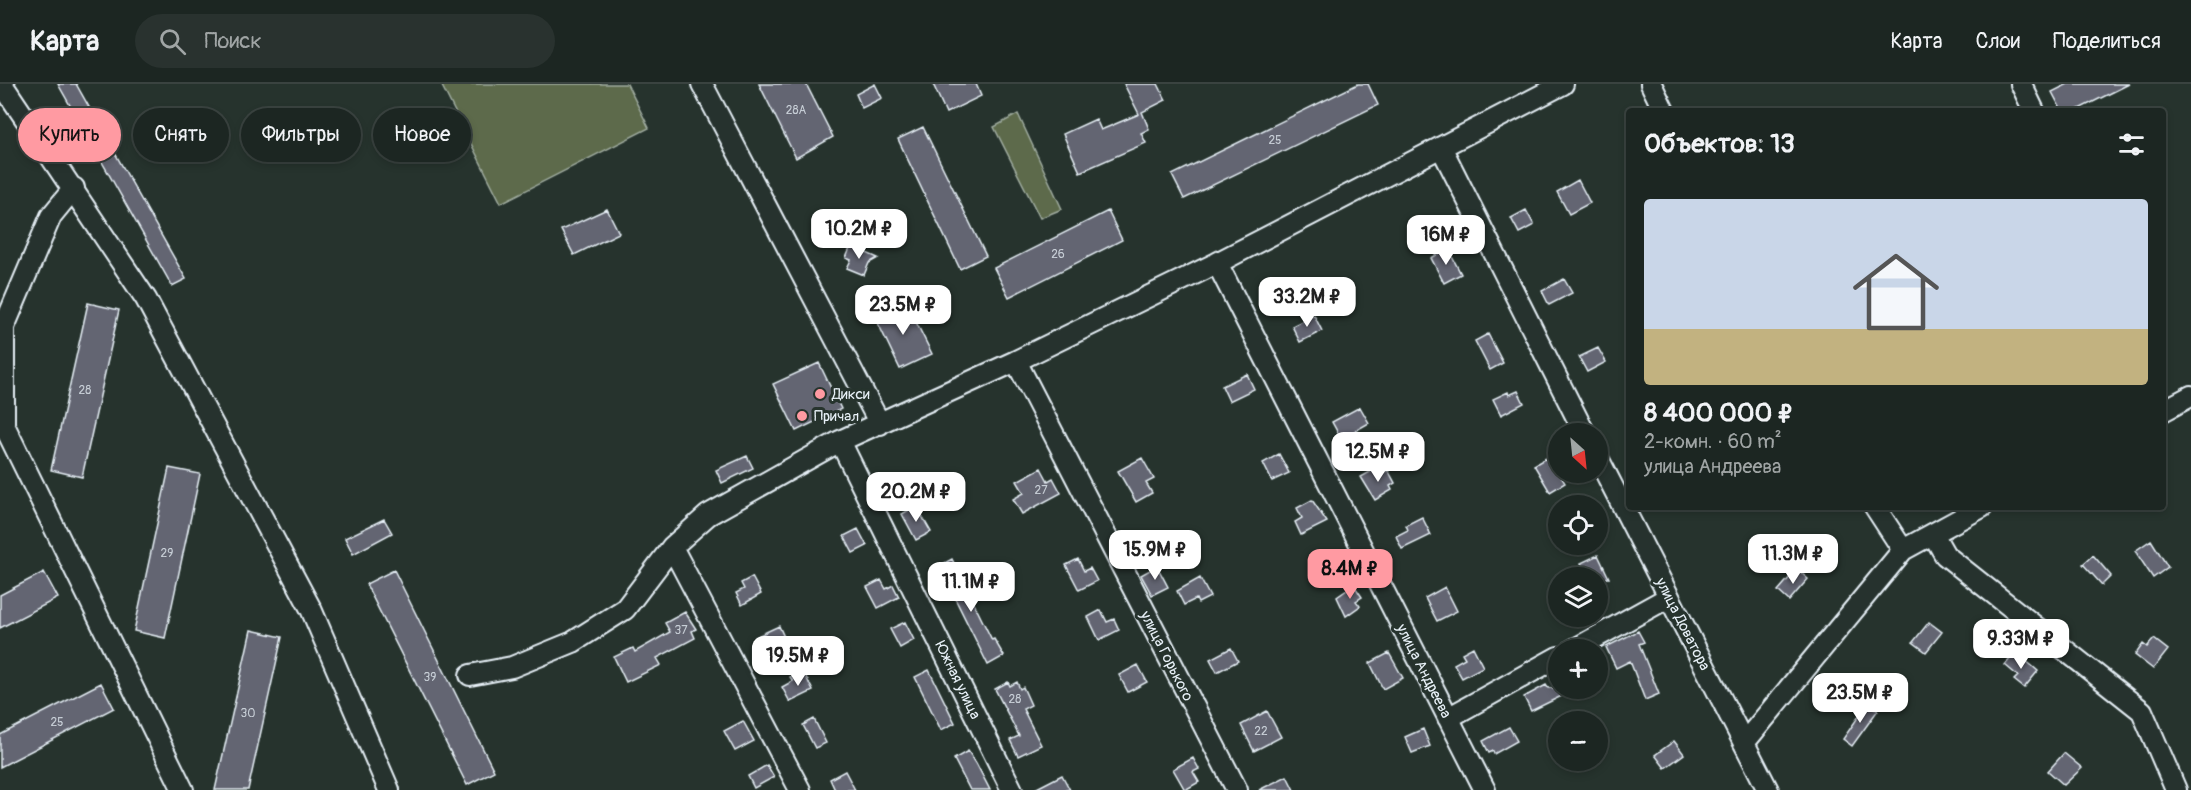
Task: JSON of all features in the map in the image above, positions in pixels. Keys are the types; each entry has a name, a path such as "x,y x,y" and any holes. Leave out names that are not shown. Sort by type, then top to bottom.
{"street":[{"path":"2,84 146,298 311,609 389,790"},
{"path":"702,84 880,424"},
{"path":"470,675 512,667 581,636 625,609 672,547 708,515 840,441 1016,361 1217,263 1563,84"},
{"path":"1651,84 1663,108"},
{"path":"2021,84 2033,108"},
{"path":"1441,147 1579,423"},
{"path":"74,188 51,216 4,327 4,425 183,790"},
{"name":"улица Андреева","path":"1217,263 1485,790"},
{"name":"улица Горького","path":"1016,361 1237,790"},
{"path":"2166,409 2191,396"},
{"name":"Южная улица","path":"840,441 1012,790"},
{"name":"улица Доватора","path":"1608,478 1768,790"},
{"path":"1877,510 1903,550"},
{"path":"1744,743 1903,550 1977,510"},
{"path":"1933,534 1946,555 2142,711 2176,790"},
{"path":"672,547 800,790"},
{"path":"1593,639 1669,597"},
{"path":"1448,718 1548,663"}],"green space":[{"path":"441,84 627,84 649,128 501,203 471,144 471,108 453,108"},
{"path":"1018,114 1062,209 1040,218 994,127"}],"building":[{"path":"58,84 76,84 90,108 72,108"},
{"path":"759,84 806,84 833,137 796,158"},
{"path":"875,84 882,98 862,108 856,94"},
{"path":"933,84 976,84 981,96 946,113"},
{"path":"1124,84 1158,84 1166,100 1142,112 1149,129 1141,133 1146,143 1080,172 1063,134 1096,119 1101,130 1139,114"},
{"path":"1358,84 1368,84 1378,105 1184,199 1172,175"},
{"path":"2068,84 2129,84 2081,108 2060,108 2052,92"},
{"path":"923,127 986,256 960,269 898,139"},
{"path":"102,162 120,162 186,279 172,286"},
{"path":"1578,180 1590,203 1569,214 1557,192"},
{"path":"607,209 619,233 574,255 561,230"},
{"path":"1526,210 1534,225 1519,233 1511,218"},
{"path":"1108,211 1122,240 1009,297 994,268"},
{"path":"851,246 878,258 869,263 864,275 847,268 851,260 846,258"},
{"path":"1448,249 1461,274 1444,283 1431,258"},
{"path":"1564,279 1572,293 1549,305 1542,291"},
{"path":"88,303 119,310 82,477 51,470"},
{"path":"894,305 897,311 908,306 932,354 900,369 877,321 880,320 877,314"},
{"path":"1314,315 1322,331 1300,342 1292,326"},
{"path":"1488,334 1503,363 1490,370 1475,341"},
{"path":"1598,348 1606,362 1587,372 1579,357"},
{"path":"819,363 841,409 796,431 773,384"},
{"path":"1247,374 1254,389 1229,401 1222,386"},
{"path":"1518,391 1524,403 1501,415 1493,399 1508,392 1509,395"},
{"path":"1360,407 1369,423 1353,432 1355,436 1343,442 1332,422"},
{"path":"1279,454 1289,473 1272,481 1263,463"},
{"path":"747,456 753,468 722,483 716,470"},
{"path":"1142,458 1154,479 1146,483 1152,493 1136,502 1118,471"},
{"path":"1546,458 1548,483 1565,483 1550,492 1534,465"},
{"path":"1379,467 1382,473 1388,470 1395,483 1390,486 1392,490 1375,500 1361,477"},
{"path":"169,468 200,474 165,638 134,631"},
{"path":"1041,468 1048,481 1053,478 1061,493 1022,514 1013,499 1024,493 1017,481"},
{"path":"1312,500 1327,522 1301,535 1295,522 1302,518 1297,508"},
{"path":"916,506 931,532 916,540 902,514"},
{"path":"1422,517 1431,535 1402,549 1396,536 1408,530 1406,525"},
{"path":"384,519 392,533 353,554 345,538"},
{"path":"858,529 867,546 853,553 844,536"},
{"path":"2151,540 2168,567 2153,578 2135,551"},
{"path":"1176,541 1183,554 1162,565 1156,553"},
{"path":"1598,555 1604,567 1583,567 1581,563"},
{"path":"2093,555 2111,576 2102,585 2083,564"},
{"path":"952,559 992,640 994,639 1004,656 988,665 939,566"},
{"path":"1078,559 1084,571 1090,568 1097,581 1079,590 1066,565"},
{"path":"1157,566 1168,587 1152,595 1141,575"},
{"path":"1797,569 1808,579 1789,601 1778,591"},
{"path":"394,570 494,771 467,785 366,584"},
{"path":"44,572 58,598 0,628 0,595"},
{"path":"752,577 761,594 742,605 736,593 744,589 741,583"},
{"path":"1200,578 1210,597 1198,603 1196,599 1184,605 1177,591"},
{"path":"881,580 886,589 893,585 899,597 878,608 867,587"},
{"path":"1354,585 1362,597 1356,601 1360,606 1346,616 1337,597"},
{"path":"1445,587 1457,611 1437,621 1425,598"},
{"path":"1101,610 1107,622 1114,619 1119,630 1099,640 1088,617"},
{"path":"685,612 696,629 692,631 695,638 657,658 661,665 626,682 614,657 633,648 635,652 670,632 665,623"},
{"path":"905,622 914,640 900,648 890,629"},
{"path":"1929,622 1942,632 1926,652 1913,642"},
{"path":"779,626 784,637 772,643 775,650 764,655 755,637"},
{"path":"251,630 282,637 248,790 215,790"},
{"path":"1638,631 1644,642 1639,644 1659,694 1645,700 1630,661 1616,668 1608,646"},
{"path":"2154,639 2168,650 2153,669 2135,655 2143,644 2147,647"},
{"path":"1473,647 1483,667 1462,678 1454,664 1465,658 1462,653"},
{"path":"1231,648 1238,661 1217,672 1210,659"},
{"path":"2016,652 2038,671 2024,688 2014,680 2018,676 2005,665"},
{"path":"1389,653 1403,678 1383,689 1370,663"},
{"path":"1138,665 1147,682 1128,692 1119,675"},
{"path":"929,670 955,723 941,730 915,677"},
{"path":"803,671 813,691 790,702 782,687 793,681 790,677"},
{"path":"1877,674 1893,688 1883,700 1867,686"},
{"path":"1008,682 1010,686 1017,682 1020,689 1023,687 1031,705 1023,709 1041,745 1018,756 1010,740 1019,736 995,689"},
{"path":"101,683 114,708 0,767 0,735"},
{"path":"1546,685 1548,699 1556,699 1531,711 1524,697"},
{"path":"1868,703 1878,710 1852,746 1843,739"},
{"path":"1267,711 1281,737 1254,751 1241,725"},
{"path":"814,719 826,743 815,748 803,725"},
{"path":"743,721 754,741 735,751 724,731"},
{"path":"1509,727 1517,741 1494,754 1493,751 1489,753 1483,741"},
{"path":"1423,729 1430,746 1412,753 1405,737"},
{"path":"1674,741 1684,754 1665,768 1655,755"},
{"path":"968,751 990,790 970,790 954,759"},
{"path":"2064,753 2082,768 2064,785 2048,771"},
{"path":"1193,758 1199,769 1193,772 1199,782 1185,790 1173,769"},
{"path":"767,765 774,777 754,788 748,776"},
{"path":"845,771 855,790 835,790 830,779"},
{"path":"1062,775 1070,790 1033,790"},
{"path":"1287,776 1294,790 1259,790"}],"place":[{"name":"Дикси","path":"820,394"},
{"name":"Причал","path":"802,416"}]}
